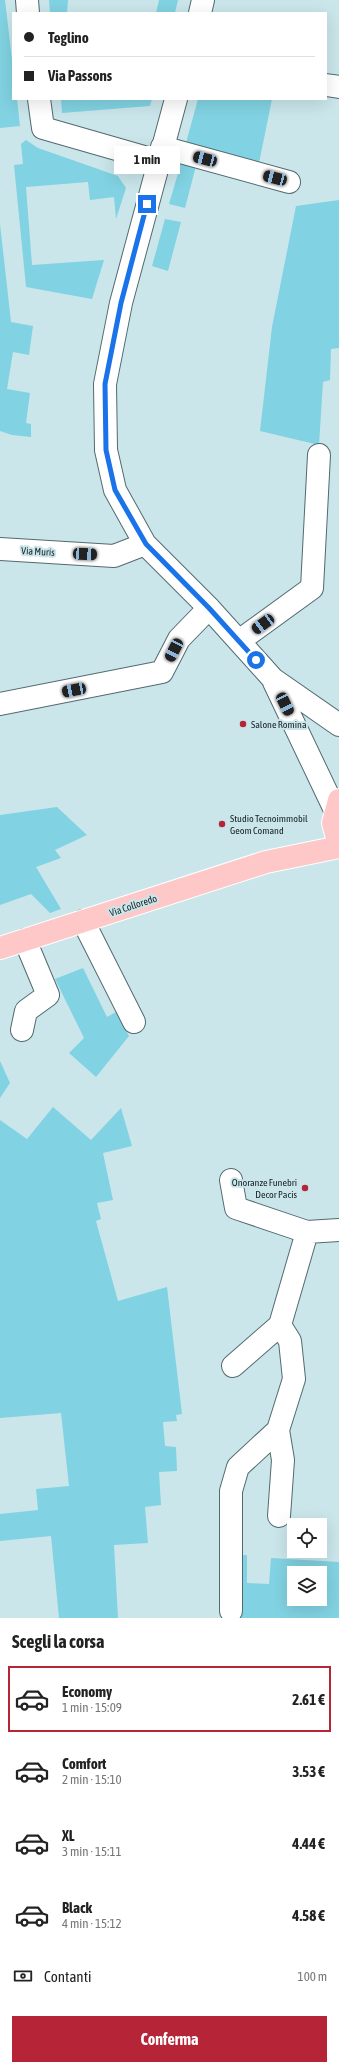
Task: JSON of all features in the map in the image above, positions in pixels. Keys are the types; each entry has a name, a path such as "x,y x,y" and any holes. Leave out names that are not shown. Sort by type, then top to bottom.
{"main road":[{"path":"337,805 333,823 339,846"},
{"name":"Via Colloredo","path":"0,948 266,862 339,846"}],"street":[{"path":"27,0 28,12"},
{"path":"200,12 203,0"},
{"path":"327,85 339,87"},
{"path":"39,100 43,128 289,182"},
{"path":"176,100 121,303 105,384 106,450 115,490 146,544 209,608 273,679 337,805"},
{"path":"239,641 312,588 319,455"},
{"name":"Via Muris","path":"0,549 114,556 146,544"},
{"path":"0,704 162,672 179,639 209,608"},
{"path":"273,679 337,719"},
{"path":"83,922 134,1022"},
{"path":"22,1030 26,1010 48,995 25,940"},
{"path":"232,1180 236,1208 307,1232 339,1230"},
{"path":"233,1366 280,1325 307,1232"},
{"path":"279,1516 283,1460 278,1430 294,1379 290,1341 280,1325"},
{"path":"231,1611 231,1491 238,1467 278,1430"}],"shaded area":[{"path":"0,0 5,0 12,60 12,100 17,100 20,126 0,128"},
{"path":"49,0 68,0 67,12 50,12"},
{"path":"159,0 178,0 175,12 156,12"},
{"path":"61,100 152,100 150,106 62,113"},
{"path":"198,100 272,100 259,163 186,143"},
{"path":"26,140 38,148 118,176 126,188 116,219 114,197 90,200 88,182 26,187 32,265 104,260 92,299 26,287 14,165 23,164 21,144"},
{"path":"181,163 196,166 185,208 169,204"},
{"path":"339,200 339,348 331,349 330,380 323,382 319,445 260,431 272,327 296,206"},
{"path":"165,219 181,222 168,271 152,266"},
{"path":"0,224 11,322 33,326 29,355 13,352 7,389 30,393 26,423 31,424 31,437 12,435 0,431"},
{"path":"57,807 87,835 55,850 61,858 36,867 61,909 50,913 31,894 0,905 0,815"},
{"path":"83,968 107,1017 116,1012 129,1036 96,1077 69,1053 84,1038 55,979"},
{"path":"0,1061 10,1083 0,1098"},
{"path":"53,1107 91,1140 121,1108 132,1146 103,1153 113,1200 97,1203 101,1219 96,1221 118,1301 167,1287 182,1414 176,1415 177,1421 163,1422 165,1446 176,1447 177,1471 159,1472 161,1505 145,1507 148,1543 114,1545 118,1618 59,1618 51,1536 0,1541 0,1514 38,1510 36,1489 69,1486 61,1413 0,1418 0,1120 27,1139"},
{"path":"239,1555 247,1555 247,1583 269,1584 271,1558 339,1562 339,1618 239,1618"}],"place":[{"name":"Salone Romina","path":"243,724"},
{"name":"Studio Tecnoimmobil Geom Comand","path":"222,824"},
{"name":"Onoranze Funebri Decor Pacis","path":"305,1188"}],"route":[{"path":"147,204 121,303 105,384 106,450 115,490 146,544 209,608 256,660"}]}
